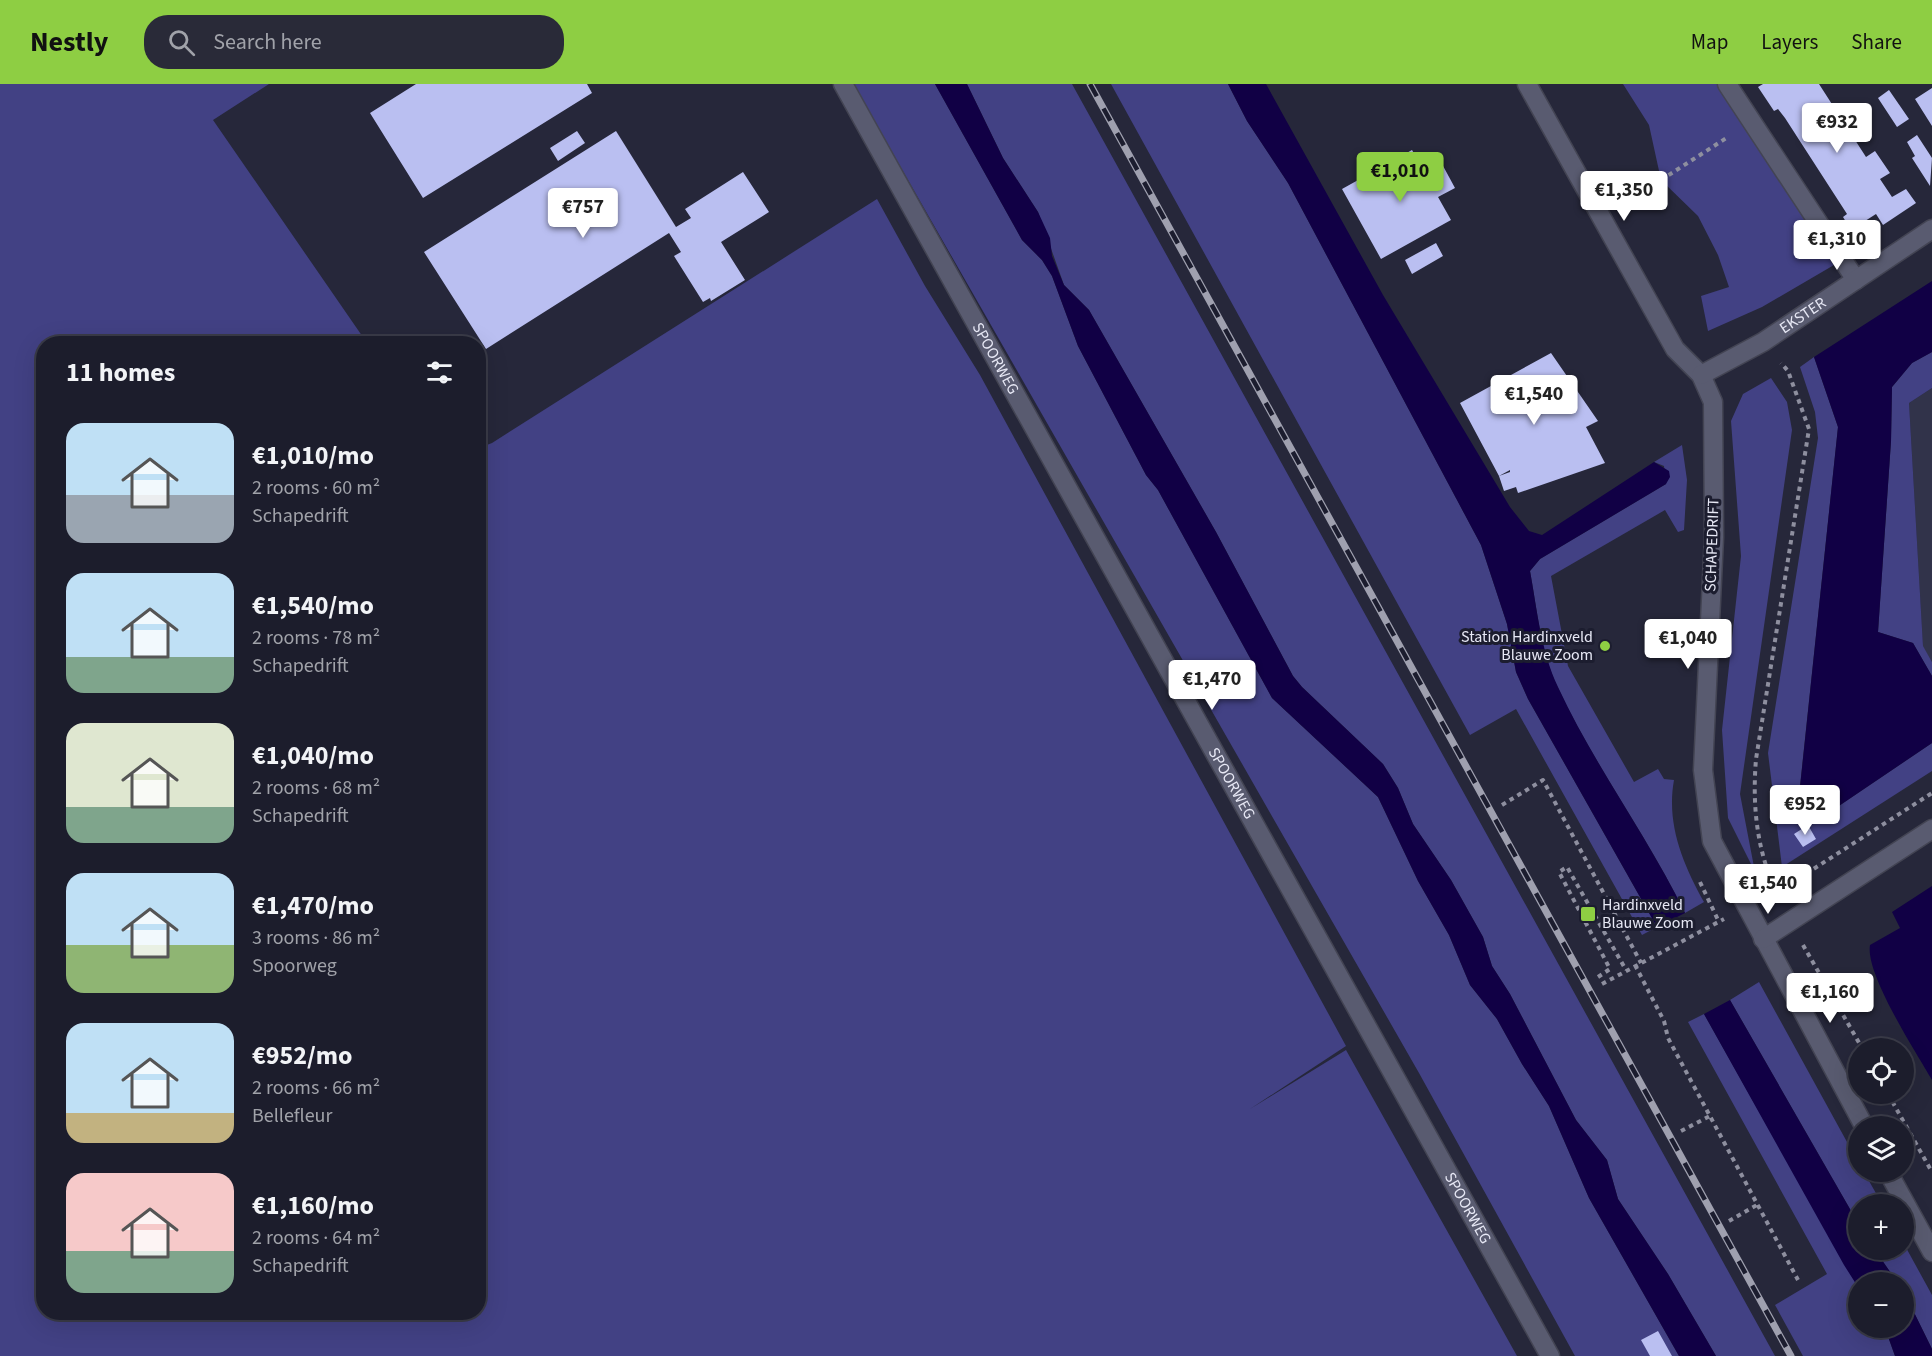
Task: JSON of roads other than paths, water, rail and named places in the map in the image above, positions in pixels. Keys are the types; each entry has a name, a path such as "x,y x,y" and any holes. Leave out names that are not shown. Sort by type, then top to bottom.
{"street":[{"name":"SPOORWEG","path":"843,84 1550,1356"},
{"name":"SCHAPEDRIFT","path":"1527,84 1675,349 1701,375 1713,402 1714,537 1703,770 1712,841 1859,1116"},
{"path":"1726,84 1856,280"},
{"name":"EKSTER","path":"1701,375 1762,342 1932,229"},
{"path":"1763,939 1932,830"},
{"path":"1894,1182 1932,1252"}],"railway":[{"path":"1090,84 1791,1356"}],"place":[{"name":"Station Hardinxveld Blauwe Zoom","path":"1605,646"},
{"name":"Hardinxveld Blauwe Zoom","path":"1588,914"}]}
